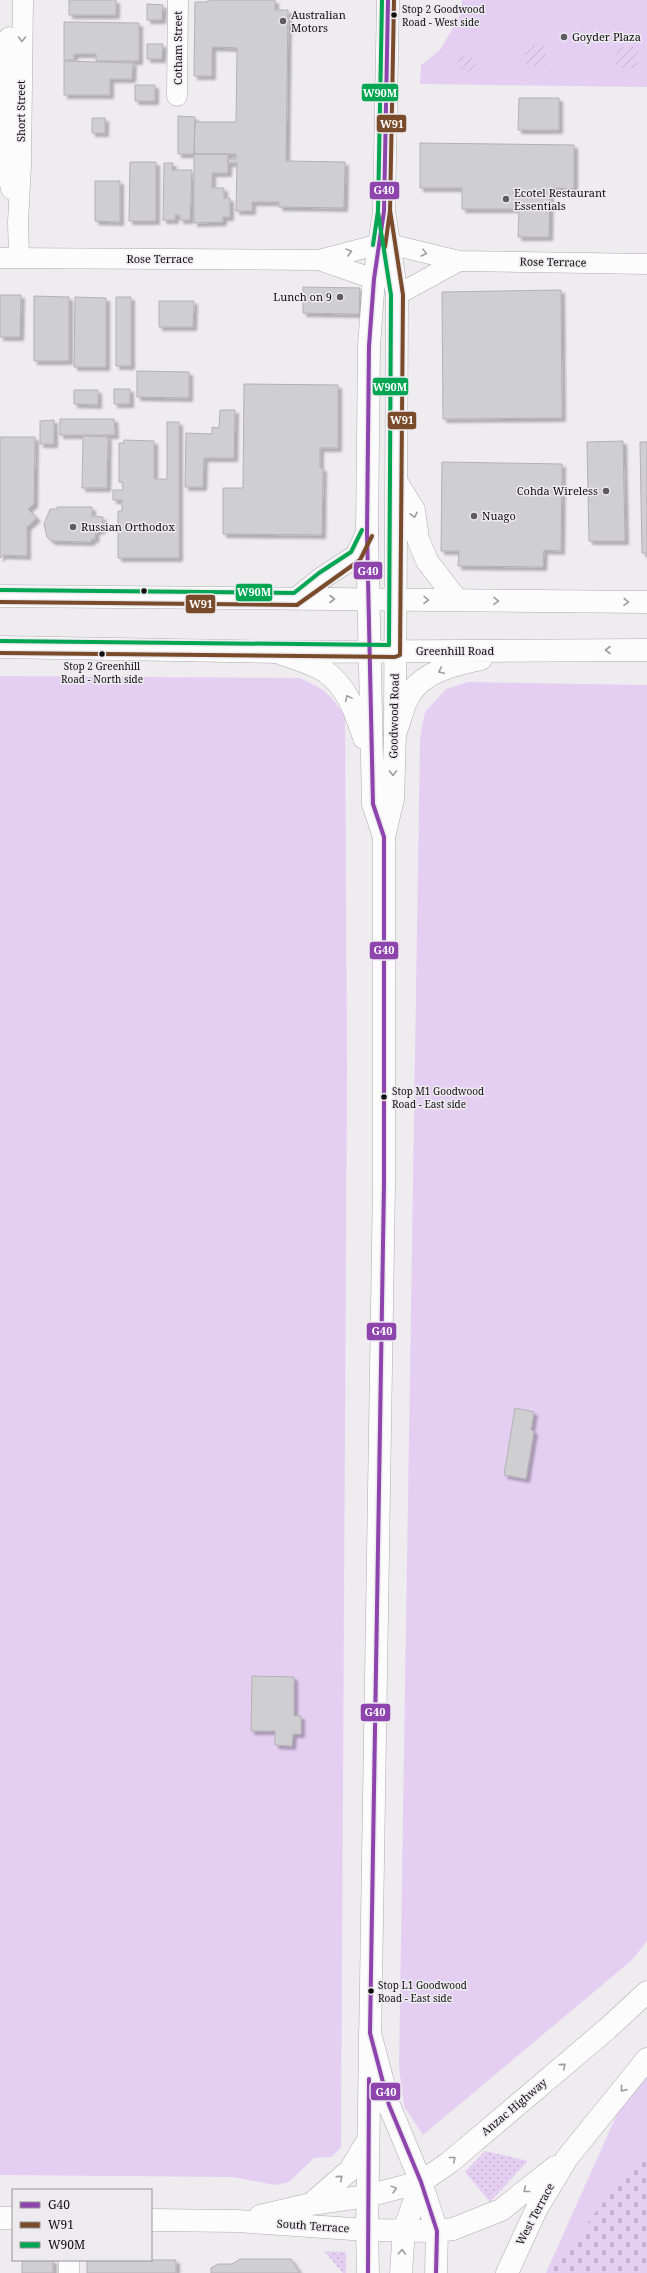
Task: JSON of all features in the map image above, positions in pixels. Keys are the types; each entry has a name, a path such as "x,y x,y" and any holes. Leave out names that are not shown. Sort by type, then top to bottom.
{"main road":[{"name":"Goodwood Road","path":"367,2230 384,1184 384,837 393,799 395,734 397,294 384,244 388,0"},
{"name":"Goodwood Road","path":"384,244 374,279 369,346 367,533 373,804 384,837"},
{"path":"396,481 414,510 418,539 427,561 458,600"},
{"path":"296,599 322,578 356,556 367,533"},
{"path":"0,596 647,602"},
{"name":"Greenhill Road","path":"0,647 277,652 647,650"},
{"path":"395,734 410,693 422,682 441,670 519,651"},
{"path":"277,652 325,672 342,686 355,711 371,760"},
{"name":"Anzac Highway","path":"367,2196 421,2182 450,2162 607,2029 647,1992"},
{"name":"Goodwood Road","path":"370,2033 389,2105 421,2182"},
{"path":"567,2158 647,2058"},
{"path":"311,2204 350,2170 368,2140"},
{"name":"South Terrace","path":"152,2220 238,2221 367,2230 437,2231 453,2229 501,2210 567,2158"},
{"name":"West Terrace","path":"507,2273 537,2208 567,2158"},
{"path":"401,2273 404,2230 421,2182"},
{"path":"421,2182 437,2231 436,2273"},
{"name":"South Terrace","path":"238,2221 311,2204 367,2196"},
{"path":"0,2218 12,2218"},
{"path":"367,2230 368,2273"}],"street":[{"name":"Short Street","path":"10,0 6,134 8,173 18,222"},
{"name":"Short Street","path":"10,258 18,222 21,165 23,0"},
{"name":"Cotham Street","path":"177,96 178,0"},
{"name":"Rose Terrace","path":"10,258 319,260 384,244 459,261 647,264"},
{"name":"Rose Terrace","path":"319,260 374,279"},
{"name":"Rose Terrace","path":"397,294 459,261"},
{"path":"69,2261 69,2273"}],"green space":[{"name":"Goyder Plaza","path":"462,0 647,0 647,87 420,84 421,65 440,50 462,12"},
{"path":"525,45 546,45 545,66 525,66"},
{"path":"617,47 638,47 637,68 616,68"},
{"path":"461,56 472,58 477,67 476,72 468,74 461,69 458,62"},
{"path":"0,676 299,678 315,685 331,697 345,717 347,1067 341,2147 332,2157 314,2158 289,2182 275,2185 233,2177 0,2175"},
{"path":"468,682 647,685 647,1941 632,1960 423,2135 404,2106 399,2067 420,739 425,712 446,689"},
{"path":"647,2077 647,2150 640,2154 549,2273 546,2273 617,2114"},
{"path":"647,2150 647,2273 549,2273 640,2154"},
{"path":"485,2151 528,2161 490,2202 465,2172"},
{"path":"324,2251 346,2252 346,2273 343,2273"}],"building":[{"path":"69,0 116,0 116,15 69,15"},
{"path":"208,0 275,0 275,10 288,10 286,161 345,162 344,208 279,207 279,202 252,202 252,211 236,211 237,163 228,163 228,159 236,159 236,154 194,154 195,122 236,122 237,48 212,47 212,76 194,76 195,2 208,2"},
{"path":"147,4 163,5 162,20 147,20"},
{"path":"64,22 139,23 139,61 96,61 96,54 74,54 74,60 64,60"},
{"path":"147,44 163,44 162,59 147,59"},
{"path":"64,61 133,63 132,79 110,79 110,95 64,95"},
{"path":"135,85 155,85 155,101 135,101"},
{"path":"519,98 559,98 559,130 518,130"},
{"path":"178,116 195,117 194,154 178,154"},
{"path":"92,118 105,118 105,133 92,133"},
{"name":"Ecotel Restaurant Essentials","path":"420,143 574,145 574,189 550,188 549,237 518,237 519,209 462,209 462,188 420,188"},
{"path":"194,154 228,154 228,173 212,173 212,188 224,188 224,198 230,198 230,217 223,217 223,222 194,223"},
{"path":"130,162 156,162 156,221 129,221"},
{"path":"164,163 173,163 172,170 192,170 190,220 180,220 180,215 175,215 175,220 163,220"},
{"path":"95,181 120,181 120,222 95,221"},
{"path":"303,287 360,288 359,314 303,313"},
{"path":"561,290 562,418 443,419 442,292"},
{"path":"0,295 21,295 20,337 0,337"},
{"path":"34,296 69,297 69,361 34,361"},
{"path":"75,297 106,298 106,367 74,367"},
{"path":"116,297 131,297 131,366 116,366"},
{"path":"159,301 194,301 193,327 159,327"},
{"path":"137,371 189,372 189,398 137,397"},
{"path":"244,384 338,385 338,448 320,448 320,468 323,468 322,535 223,534 223,488 243,488"},
{"path":"114,389 130,389 130,404 114,404"},
{"path":"74,390 98,390 98,405 74,404"},
{"path":"220,410 235,410 234,458 204,458 203,487 185,487 186,433 212,434 212,427 219,428"},
{"path":"60,419 114,419 115,435 60,435"},
{"path":"54,420 54,444 40,444 40,421"},
{"path":"167,422 179,422 179,558 118,558 118,511 122,511 122,500 113,500 113,490 123,490 123,482 119,482 119,443 124,443 124,440 154,441 154,479 167,479"},
{"path":"83,436 108,437 107,488 82,488"},
{"path":"0,437 35,437 34,504 28,509 37,518 27,527 27,556 3,555 0,558"},
{"name":"Cohda Wireless","path":"623,441 625,541 589,541 587,442"},
{"path":"640,442 647,442 647,553 642,553"},
{"path":"442,462 562,464 561,551 544,550 543,567 458,566 459,551 441,551"},
{"name":"Russian Orthodox","path":"57,507 92,507 92,516 103,517 102,530 96,531 95,539 92,539 91,542 52,541 47,537 44,524 50,509 57,509"},
{"path":"515,1408 534,1412 531,1430 534,1431 526,1479 504,1475"},
{"path":"252,1676 294,1677 294,1716 301,1716 301,1734 293,1734 292,1746 275,1745 275,1731 251,1731"},
{"path":"240,2259 291,2259 300,2273 211,2273 211,2268 218,2264 232,2264"},
{"path":"176,2260 176,2273 87,2273 87,2261"},
{"path":"22,2261 53,2261 53,2273 22,2273"}],"transit line":[{"name":"W90M","path":"373,245 378,211 382,0"},
{"name":"G40","path":"388,0 384,211 374,279 369,346 367,533 373,804 384,837 384,1184 370,2033 389,2105 421,2182 437,2231 436,2273"},
{"name":"W91","path":"385,247 390,211 394,0"},
{"name":"W91","path":"0,653 395,657 400,655 403,295 390,210"},
{"name":"W90M","path":"0,641 389,645 391,295 378,212"},
{"name":"W90M","path":"0,590 294,593 319,573 351,552 362,530"},
{"name":"W91","path":"0,602 297,605 360,560 372,536"},
{"name":"G40","path":"368,2273 369,2079"}],"place":[{"name":"Stop 2 Goodwood Road - West side","path":"394,15"},
{"name":"Australian Motors","path":"283,21"},
{"name":"Goyder Plaza","path":"564,37"},
{"name":"Ecotel Restaurant Essentials","path":"506,199"},
{"name":"Lunch on 9","path":"340,297"},
{"name":"Cohda Wireless","path":"606,491"},
{"name":"Nuago","path":"474,516"},
{"name":"Russian Orthodox","path":"73,527"},
{"name":"Stop 2 Greenhill Road - North side","path":"102,654"},
{"name":"Stop M1 Goodwood Road - East side","path":"384,1097"},
{"name":"Stop L1 Goodwood Road - East side","path":"371,1991"}]}
